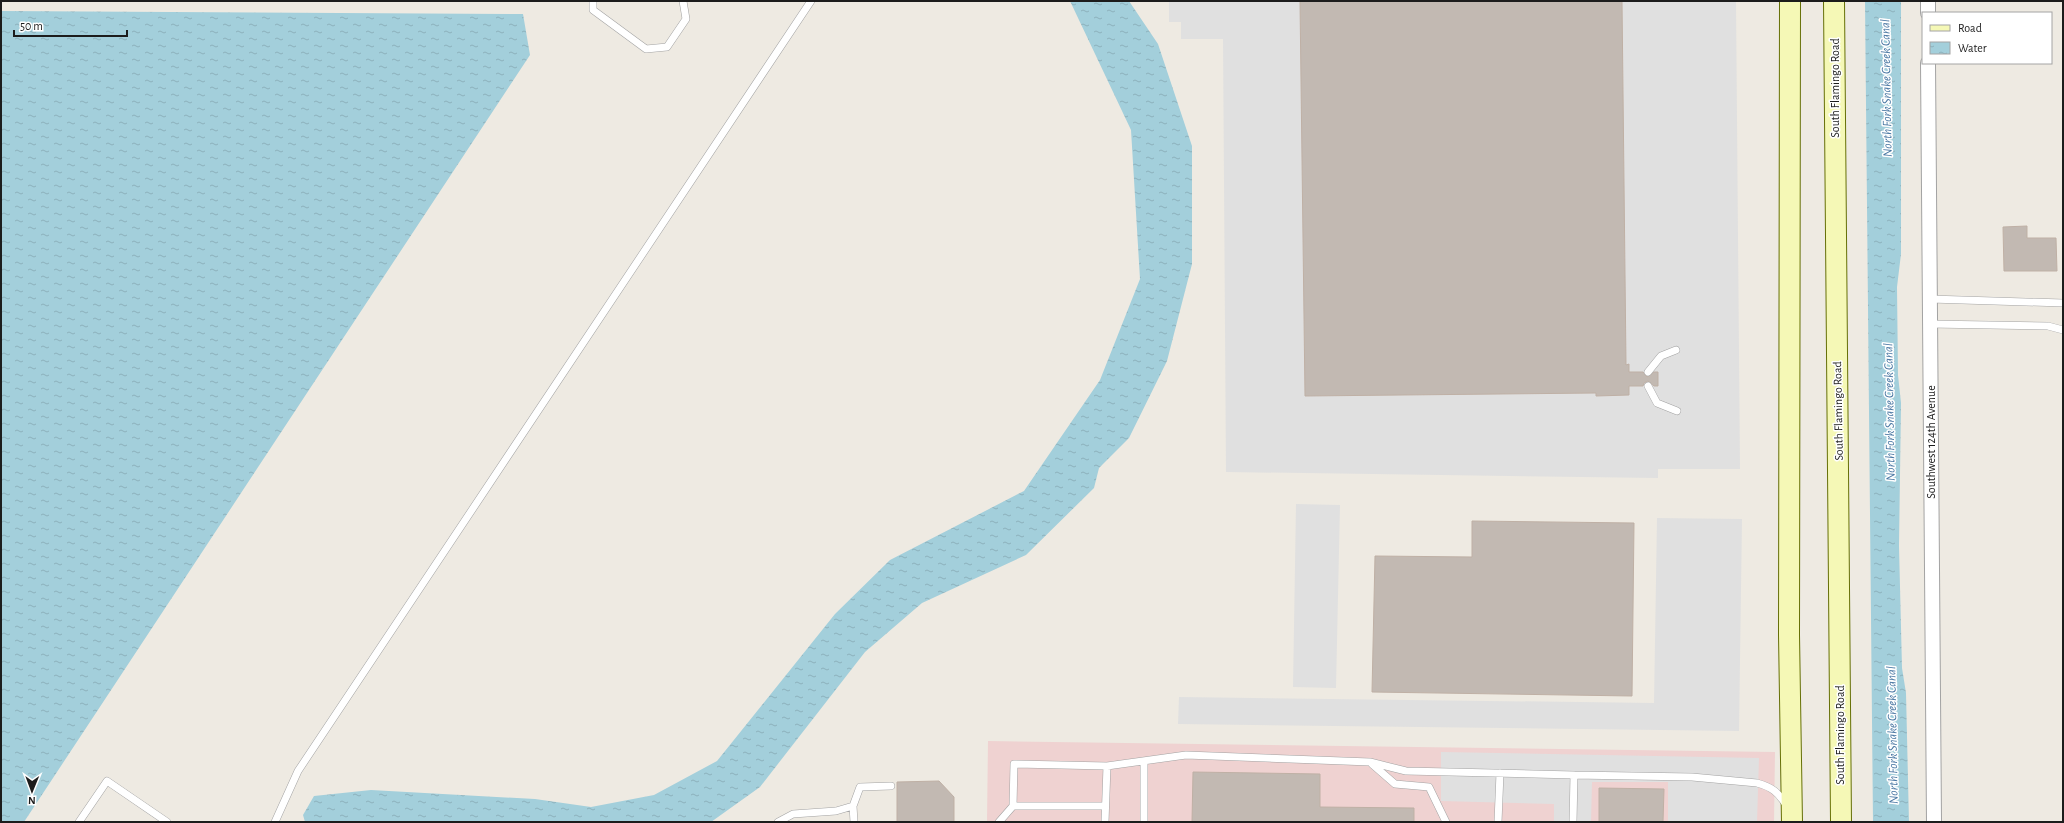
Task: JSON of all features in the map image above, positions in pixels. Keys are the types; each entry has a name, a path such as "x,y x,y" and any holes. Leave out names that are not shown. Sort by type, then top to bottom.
{"main road":[{"path":"1790,1 1789,635 1792,819"},
{"name":"South Flamingo Road","path":"1834,1 1841,822"}],"street":[{"path":"1928,1 1928,12"},
{"name":"Southwest 124th Avenue","path":"1928,64 1934,822"}],"lane":[{"path":"593,1 593,10 646,49 666,47 686,19 683,1"},
{"path":"275,822 298,771 811,1"},
{"path":"1930,299 2063,303"},
{"path":"1930,324 2048,326 2063,330"},
{"path":"1648,372 1661,356 1676,350"},
{"path":"1648,386 1657,403 1677,411"},
{"path":"999,822 1013,806 1014,764 1106,766 1144,762 1186,755 1370,762 1406,771 1574,774 1733,780 1766,785 1778,792 1792,819"},
{"path":"1144,762 1144,822"},
{"path":"1370,762 1395,784 1429,787 1446,822"},
{"path":"1105,822 1106,766"},
{"path":"1498,822 1500,773"},
{"path":"1573,822 1574,774"},
{"path":"79,822 107,781 167,822"},
{"path":"854,822 853,806 860,787 891,786"},
{"path":"778,822 793,814 836,811 853,806"},
{"path":"1013,806 1105,806"}],"shaded area":[{"path":"1169,1 1736,1 1740,469 1658,469 1658,478 1226,472 1223,39 1181,39 1181,22 1169,22"},
{"path":"1296,504 1340,505 1336,688 1293,687"},
{"path":"1657,518 1742,519 1739,731 1178,724 1179,697 1654,703"},
{"path":"988,741 1775,752 1774,822 987,822"},
{"path":"1441,752 1759,758 1757,822 1668,822 1668,782 1592,782 1591,822 1554,822 1554,804 1441,801"}],"water":[{"path":"1070,1 1129,1 1158,44 1192,146 1192,264 1167,361 1129,438 1099,468 1094,488 1026,555 922,603 865,652 760,787 711,822 305,822 303,815 314,796 371,790 535,799 591,807 654,795 717,761 835,614 890,560 1024,491 1100,380 1140,279 1131,130"},
{"name":"North Fork Snake Creek Canal","path":"1865,1 1901,1 1901,254 1897,287 1898,375 1901,403 1899,546 1902,668 1906,693 1909,822 1873,822"},
{"path":"1,11 523,14 530,55 24,822 1,822"}],"building":[{"path":"1300,1 1622,1 1626,365 1629,364 1629,372 1643,372 1647,377 1654,372 1658,372 1658,386 1654,386 1648,381 1644,383 1643,386 1629,386 1629,395 1596,396 1596,393 1305,396"},
{"path":"2027,226 2027,238 2056,238 2057,271 2004,271 2003,227"},
{"path":"1472,521 1634,523 1632,696 1372,692 1375,556 1472,557"},
{"path":"1193,772 1320,774 1320,807 1414,808 1414,822 1192,822"},
{"path":"939,781 954,797 954,822 897,822 897,782"},
{"path":"1599,788 1664,789 1663,822 1599,822"}]}
